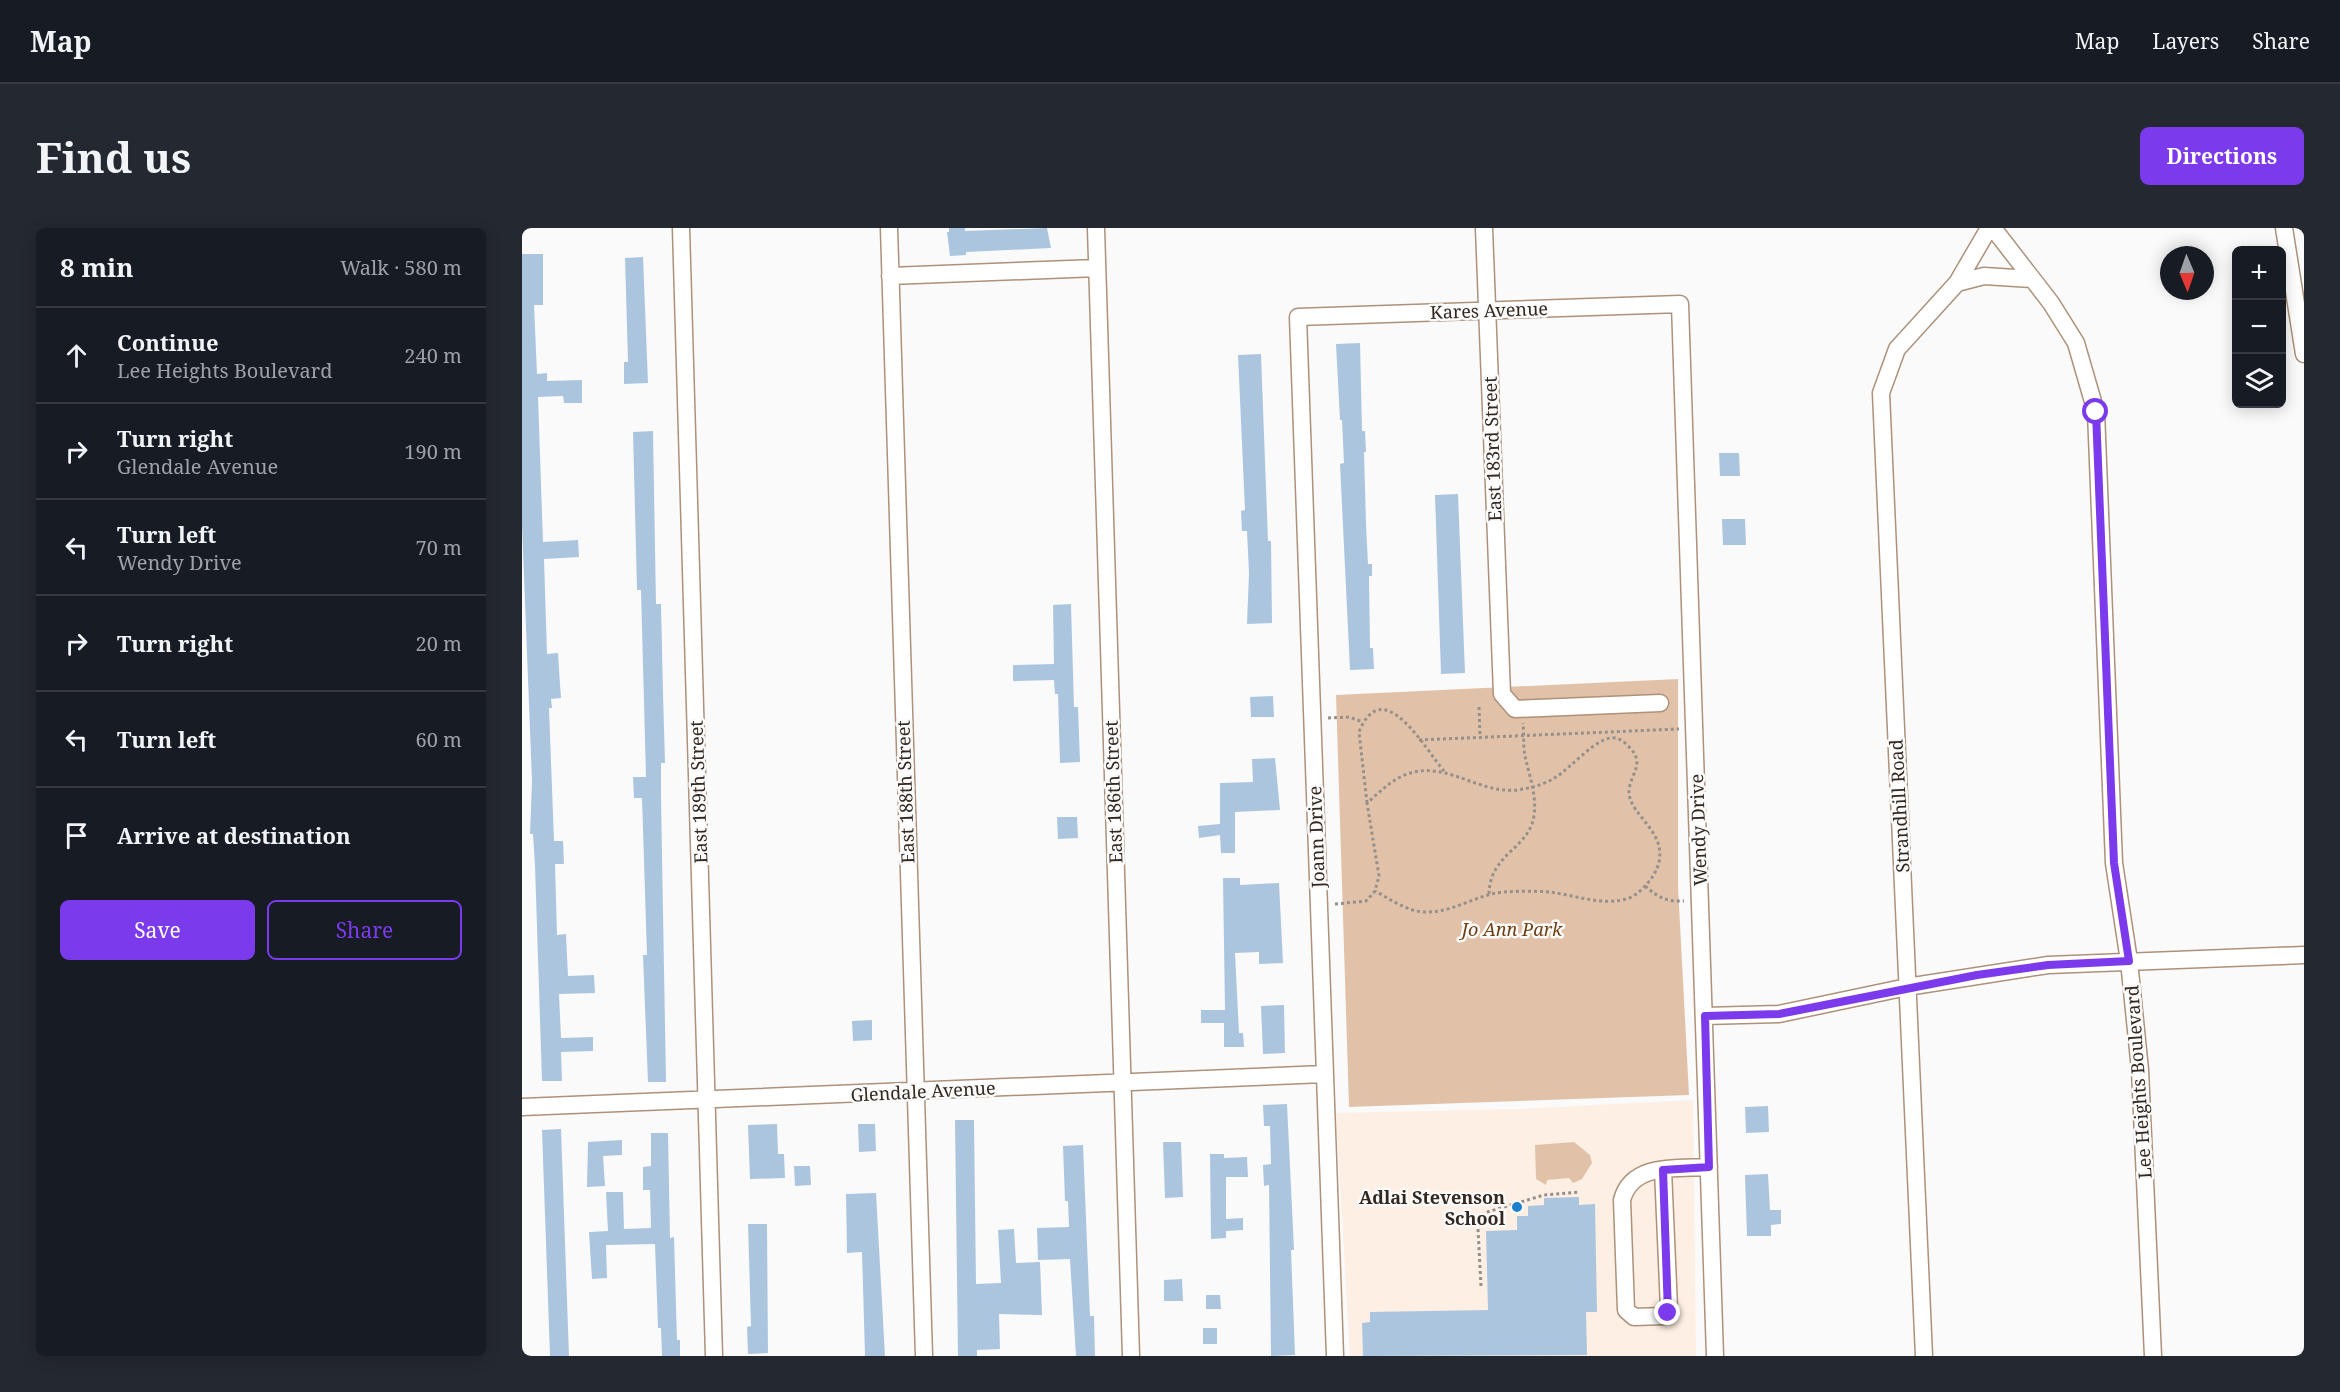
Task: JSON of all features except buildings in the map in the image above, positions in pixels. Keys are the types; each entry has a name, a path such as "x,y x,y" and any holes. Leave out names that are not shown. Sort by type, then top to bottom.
{"street":[{"name":"East 189th Street","path":"681,228 714,1356"},
{"name":"East 188th Street","path":"888,228 924,1356"},
{"name":"East 186th Street","path":"1096,228 1131,1356"},
{"name":"East 183rd Street","path":"1484,228 1502,694 1515,709 1660,703"},
{"name":"Lee Heights Boulevard","path":"1991,228 2032,279 2076,343 2096,412 2114,863 2129,961 2140,1070 2152,1356"},
{"name":"Strandhill Road","path":"1924,1356 1881,393 1897,349 1957,283 1991,228"},
{"path":"2284,228 2297,297 2304,354"},
{"path":"890,276 1097,268"},
{"path":"1957,283 1984,276 2032,279"},
{"name":"Kares Avenue","path":"1298,317 1680,304"},
{"name":"Wendy Drive","path":"1680,304 1715,1356"},
{"name":"Joann Drive","path":"1298,317 1335,1356"},
{"path":"1705,1016 1779,1014 1907,987 2048,965 2304,955"},
{"name":"Glendale Avenue","path":"522,1107 915,1093 1122,1081 1324,1074"},
{"path":"1663,1170 1669,1308 1664,1317 1634,1317 1626,1310 1622,1200 1624,1191 1648,1170 1709,1167"}],"path":[{"path":"1479,707 1480,737"},
{"path":"1335,904 1366,901 1375,891 1379,876 1366,802 1359,732 1363,722 1377,711 1391,710 1401,716 1445,772"},
{"path":"1328,718 1349,717 1363,722"},
{"path":"1419,740 1680,729"},
{"path":"1489,894 1490,881 1496,865 1522,840 1534,817 1533,788 1524,754 1524,735"},
{"path":"1366,802 1392,782 1406,774 1420,771 1445,772 1491,789 1533,788 1554,779 1574,765 1588,750 1610,738 1618,739 1629,746 1637,757 1637,770 1629,789 1631,801 1653,829 1658,844 1659,860 1654,875 1627,899 1609,901 1548,892 1489,894 1446,909 1425,912 1412,910 1375,891"},
{"path":"1645,885 1660,898 1671,902 1686,901"},
{"path":"1481,1286 1478,1221 1484,1213 1544,1195 1580,1192"}],"shaded area":[{"name":"Adlai Stevenson School","path":"1693,1100 1696,1356 1350,1356 1336,1113 1520,1109"}],"green space":[{"name":"Jo Ann Park","path":"1678,679 1678,886 1689,1095 1349,1107 1336,695"},
{"path":"1574,1142 1590,1155 1592,1163 1582,1179 1573,1183 1569,1178 1547,1180 1546,1185 1536,1179 1535,1145"}],"place":[{"name":"Adlai Stevenson School","path":"1517,1207"}],"route":[{"path":"1668,1313 1663,1170 1709,1167 1705,1016 1779,1014 1977,975 2048,965 2129,961 2114,863 2096,412"}]}
